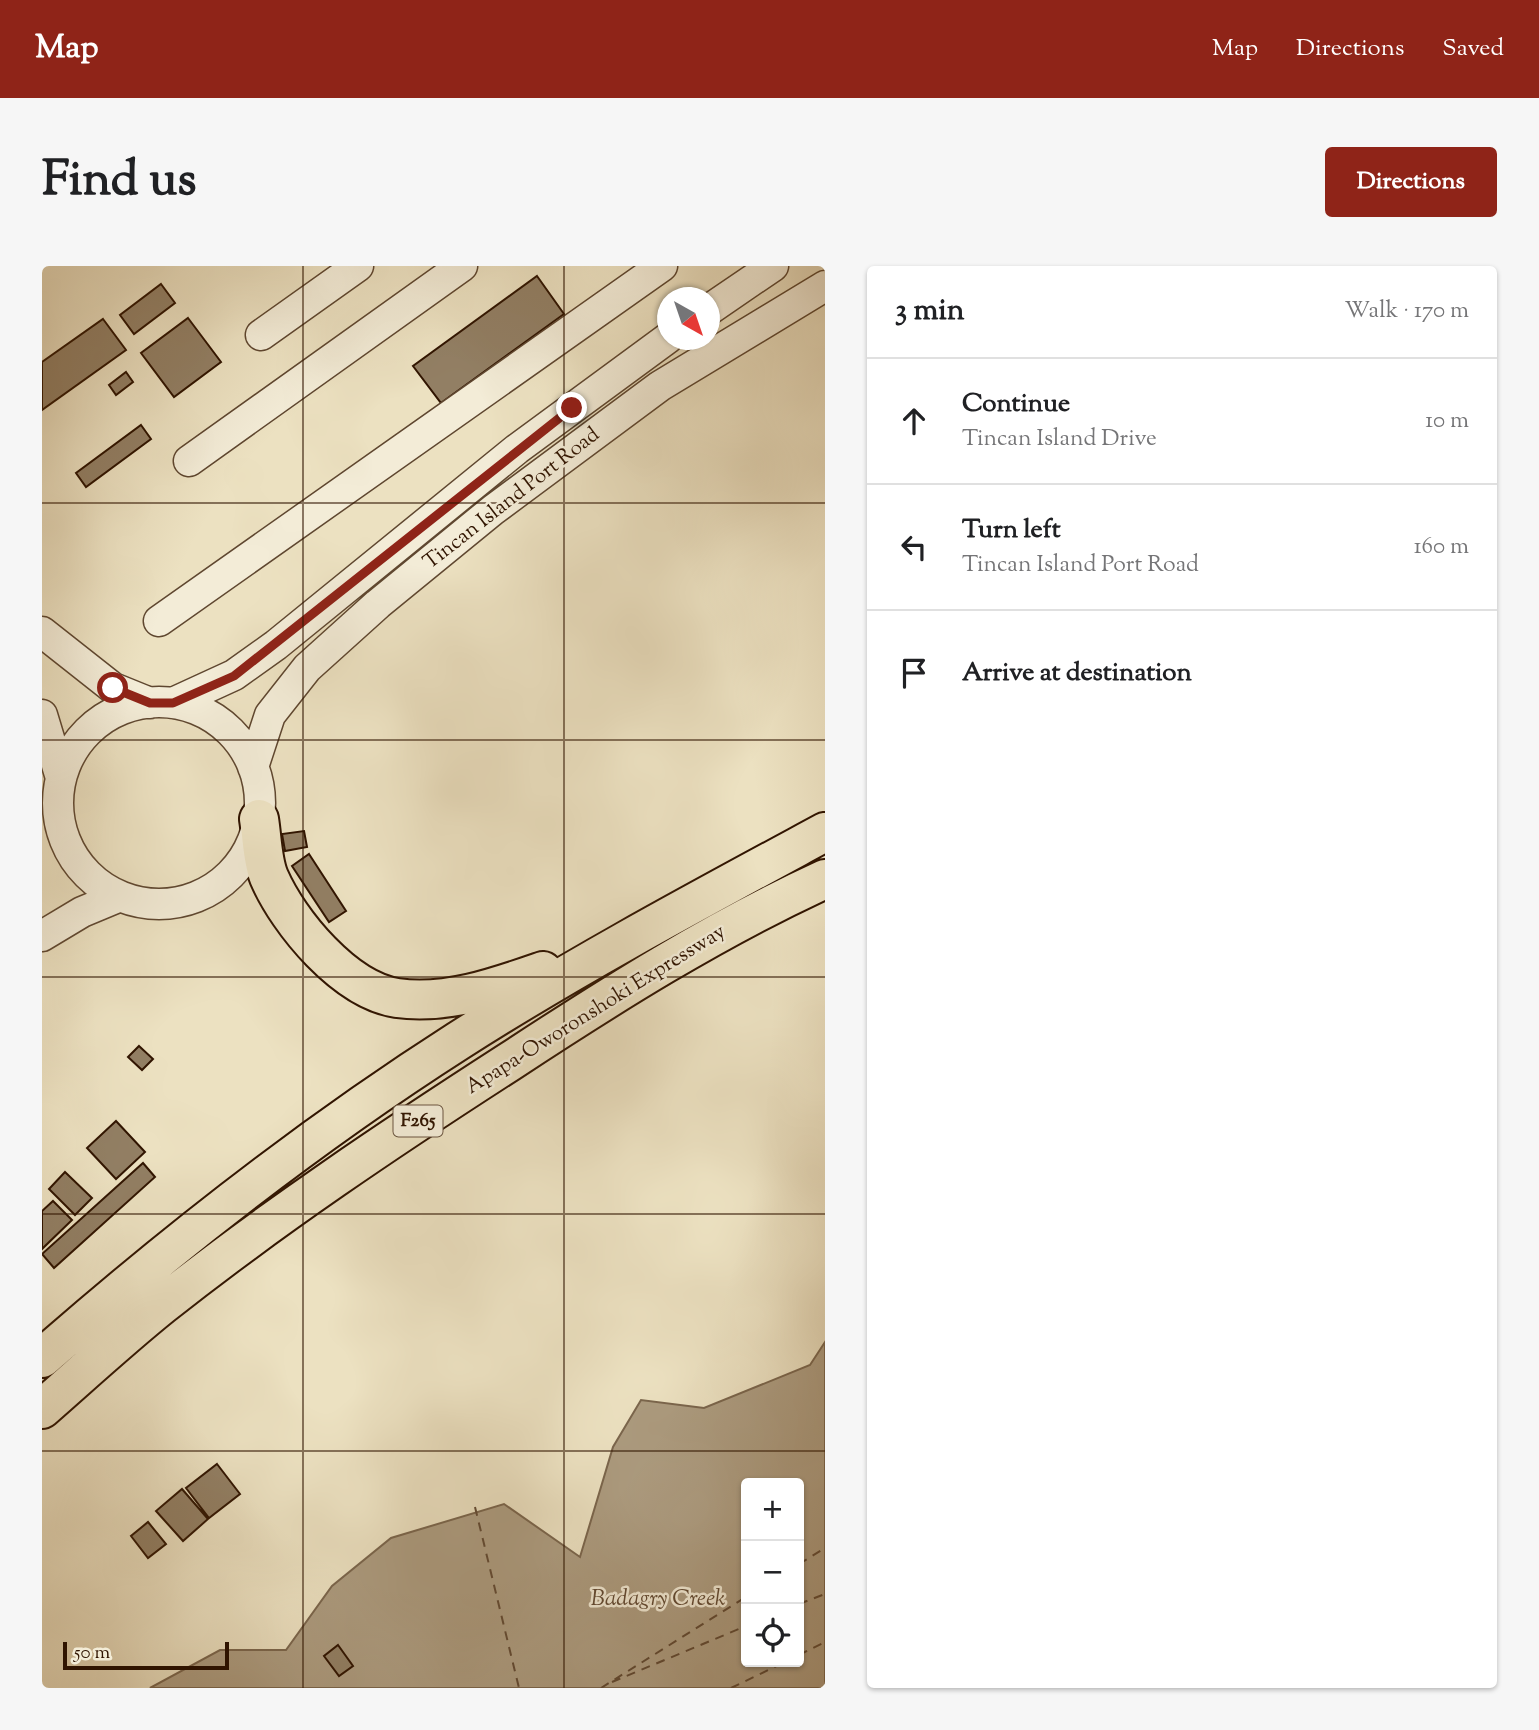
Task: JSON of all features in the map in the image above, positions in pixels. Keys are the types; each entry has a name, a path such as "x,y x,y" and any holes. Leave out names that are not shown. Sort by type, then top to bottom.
{"highway":[{"path":"259,819 268,875 286,906 322,954 352,979 396,998 441,999 488,990 611,948"},
{"name":"Apapa-Oworonshoki Expressway","path":"42,1358 127,1284 281,1163 457,1042 611,948 825,832"},
{"name":"Apapa-Oworonshoki Expressway","path":"42,1409 180,1292 398,1133 611,995 706,939 825,879"}],"street":[{"path":"261,335 358,266"},
{"path":"189,461 462,266"},
{"path":"159,621 662,266"},
{"path":"720,302 774,266"},
{"name":"Tincan Island Port Road","path":"253,767 270,715 307,668 378,604 493,510 660,387 825,286"},
{"name":"Tincan Island Port Road","path":"161,703 234,676 517,449 657,345"},
{"path":"42,632 113,688 207,714 235,736 253,767 258,784 259,819 246,855 221,883 205,893 169,904 150,905 118,897 89,878 68,849 58,816 61,778 76,746 87,733 116,712 161,703"},
{"path":"42,715 61,778"},
{"path":"42,846 58,816"},
{"path":"42,936 82,912 118,897"}],"water":[{"name":"Badagry Creek","path":"825,1342 825,1688 150,1688 220,1650 286,1650 332,1586 391,1538 504,1504 580,1557 613,1447 641,1400 704,1408 810,1365"}],"building":[{"path":"537,276 564,314 441,403 413,366"},
{"path":"161,284 175,303 134,334 120,315"},
{"path":"188,318 221,362 174,397 141,353"},
{"path":"103,319 126,350 42,410 42,362"},
{"path":"126,372 133,382 116,395 109,385"},
{"path":"141,425 151,439 86,487 76,473"},
{"path":"304,831 307,847 285,851 282,834"},
{"path":"309,854 346,911 329,922 292,866"},
{"path":"139,1046 153,1059 142,1070 128,1057"},
{"path":"116,1121 145,1152 116,1179 87,1148"},
{"path":"143,1163 155,1177 54,1268 42,1254"},
{"path":"65,1172 92,1198 75,1215 49,1189"},
{"path":"53,1201 72,1220 42,1249 42,1211"},
{"path":"217,1464 240,1494 209,1518 186,1488"},
{"path":"182,1489 208,1519 183,1541 156,1511"},
{"path":"148,1522 166,1544 148,1558 131,1536"},
{"path":"338,1645 353,1666 339,1676 324,1656"}],"ferry route":[{"path":"475,1507 519,1688"},
{"path":"804,1561 825,1548"},
{"path":"804,1602 825,1594"},
{"path":"601,1688 741,1600"},
{"path":"612,1682 741,1628"},
{"path":"804,1652 825,1642"},
{"path":"731,1688 775,1667"}],"route":[{"path":"113,688 150,703 173,703 234,676 276,645 378,559 572,408"}]}
